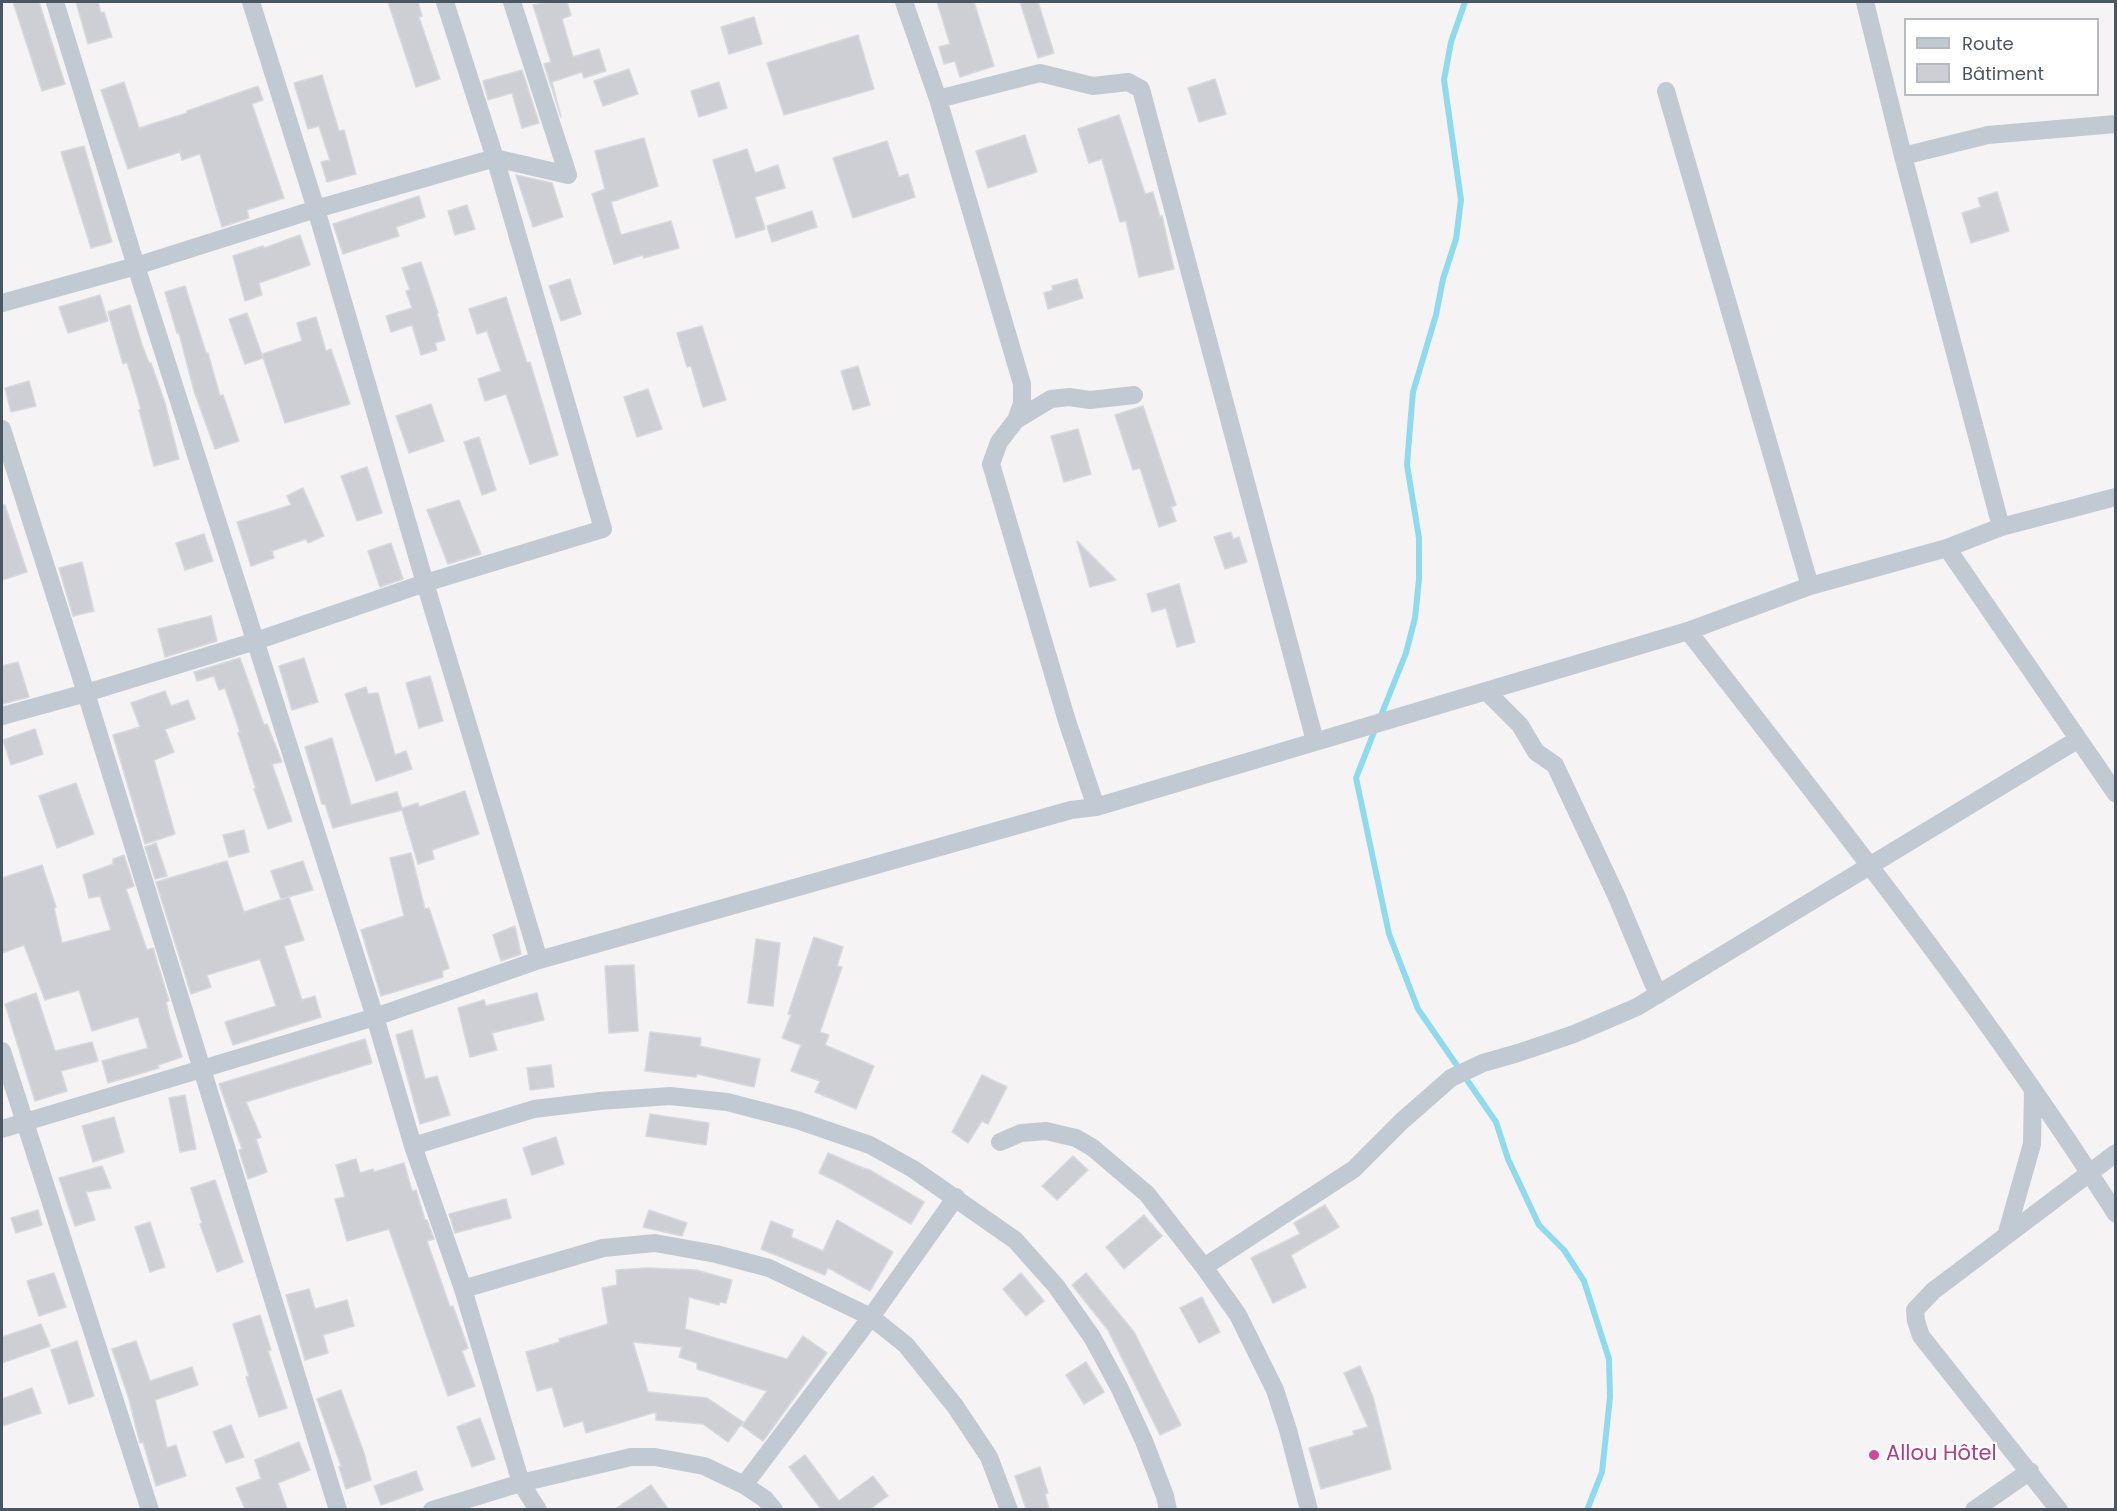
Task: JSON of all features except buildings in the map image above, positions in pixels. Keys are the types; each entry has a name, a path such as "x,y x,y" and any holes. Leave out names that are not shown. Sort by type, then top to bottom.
{"street":[{"path":"55,2 136,266 375,1017 413,1146 463,1289 521,1483 538,1509"},
{"path":"251,2 316,209 425,583 539,960"},
{"path":"2,716 256,641 425,583 603,529 495,158 445,2"},
{"path":"2,303 136,266 316,209 495,158 568,175 512,2"},
{"path":"904,2 938,99 1022,384 1022,404 1016,420 999,442 991,464 1067,721 1096,807"},
{"path":"1865,2 1903,156 2001,527"},
{"path":"938,99 1040,74 1093,86 1128,82 1141,89 1315,741"},
{"path":"1666,91 1810,586"},
{"path":"1903,156 1988,135 2115,124"},
{"path":"1016,420 1051,399 1069,397 1090,400 1134,395"},
{"path":"2,429 338,1509"},
{"path":"2,1129 375,1017 539,960 1071,810 1096,807 1688,631 1810,586 1947,548 2001,527 2115,497"},
{"path":"1947,548 2115,794"},
{"path":"1688,631 1871,865 2033,1089 2115,1214"},
{"path":"1486,691 1520,725 1536,752 1555,765 1616,895 1658,996"},
{"path":"1204,1268 1354,1169 1402,1120 1451,1078 1483,1063 1574,1034 1658,996 2077,740"},
{"path":"2,1051 23,1122 150,1509"},
{"path":"2006,1236 2032,1144 2033,1089"},
{"path":"413,1146 534,1109 670,1096 727,1102 797,1120 870,1145 956,1197 1015,1240 1056,1286 1092,1337 1119,1387 1144,1441 1168,1509"},
{"path":"1000,1142 1021,1132 1046,1131 1076,1138 1093,1148 1146,1194 1238,1315 1275,1390 1309,1509"},
{"path":"2059,1509 1921,1336 1915,1310 1922,1300 2115,1153"},
{"path":"744,1485 871,1317 956,1197"},
{"path":"463,1289 603,1248 654,1243 716,1254 769,1268 871,1317 906,1345 955,1406 989,1457 1009,1509"},
{"path":"432,1509 608,1461 639,1457 656,1457 704,1466 744,1485 765,1499 774,1509"},
{"path":"1974,1509 2030,1471"}],"waterway":[{"path":"1380,718 1406,653 1415,618 1419,579 1419,538 1407,465 1410,427 1413,392 1456,239 1461,200 1444,80 1451,42 1465,2"},
{"path":"1376,727 1356,778 1389,934 1418,1009 1496,1122 1508,1159 1539,1225 1564,1250 1584,1281 1609,1359 1610,1397 1602,1472 1587,1510"}],"place":[{"name":"Allou Hôtel","path":"1874,1455"}]}
